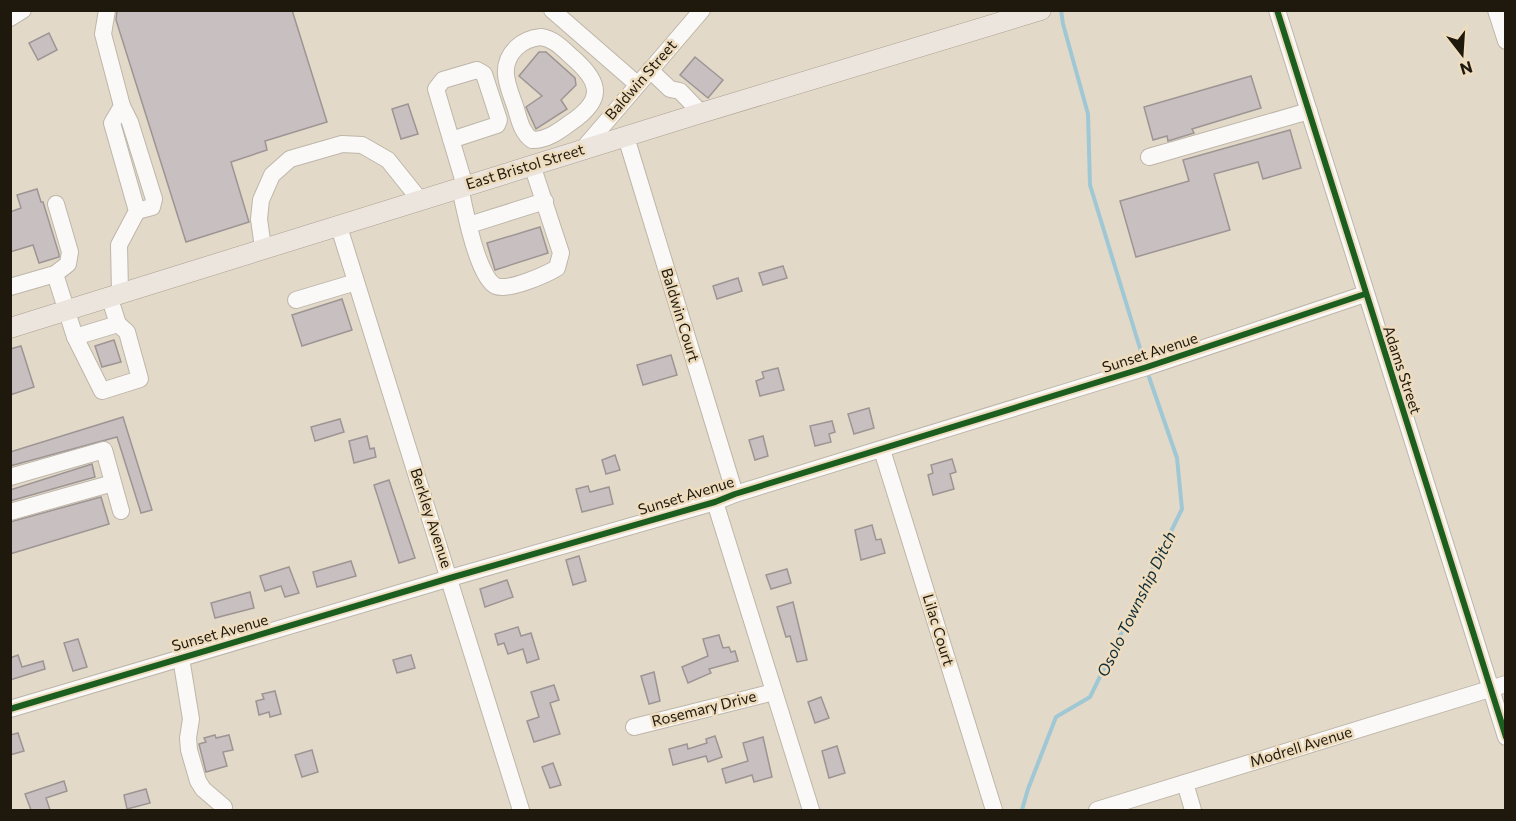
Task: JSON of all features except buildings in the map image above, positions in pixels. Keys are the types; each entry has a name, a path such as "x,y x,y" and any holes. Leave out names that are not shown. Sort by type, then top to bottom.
{"main road":[{"name":"East Bristol Street","path":"10,328 263,248 339,227 462,186 1041,10"}],"street":[{"path":"10,18 23,10"},
{"path":"50,275 61,311 102,392 140,379 127,332 118,324 115,294 119,245 137,211 112,123 122,106 103,34 107,10"},
{"path":"552,10 637,84"},
{"name":"Baldwin Street","path":"582,150 702,10"},
{"name":"Adams Street","path":"1277,10 1365,294 1498,687 1506,737"},
{"path":"1496,10 1506,41"},
{"path":"532,38 551,39 572,57 588,70 595,89 594,98 583,114 546,137 532,140 526,136 508,84 505,65 515,49 532,38"},
{"path":"572,57 586,40"},
{"path":"451,140 497,125 499,120 484,74 477,70 442,80 436,89 451,140 469,225 485,276 494,285 503,288 545,275 557,268 561,253 532,165"},
{"path":"650,70 670,90 680,90 701,113"},
{"path":"1149,156 1309,111"},
{"name":"Baldwin Court","path":"626,136 735,494"},
{"path":"546,137 553,159"},
{"path":"263,248 259,219 261,200 272,175 290,159 342,144 362,145 388,160 420,200"},
{"path":"469,225 545,201"},
{"path":"10,287 50,275 68,264 70,258 56,204"},
{"name":"Berkley Avenue","path":"339,227 521,810"},
{"path":"296,300 356,282"},
{"name":"Sunset Avenue","path":"10,709 715,502 1147,367 1365,294"},
{"path":"75,337 118,324"},
{"path":"10,477 104,450 122,511"},
{"name":"Lilac Court","path":"882,450 994,810"},
{"path":"10,512 113,483"},
{"path":"715,502 811,810"},
{"path":"181,658 191,719 189,750 203,789 224,807"},
{"name":"Modrell Avenue","path":"1097,810 1498,687"},
{"name":"Rosemary Drive","path":"634,727 774,692"},
{"path":"1185,783 1193,810"}],"waterway":[{"name":"Osolo Township Ditch","path":"1061,10 1088,114 1090,185 1143,358"},
{"name":"Osolo Township Ditch","path":"1022,810 1056,717 1090,697 1182,509 1177,458 1149,377"}],"cycle path":[{"path":"1277,10 1506,737"},
{"path":"10,709 715,502 1147,367 1365,294"}]}
